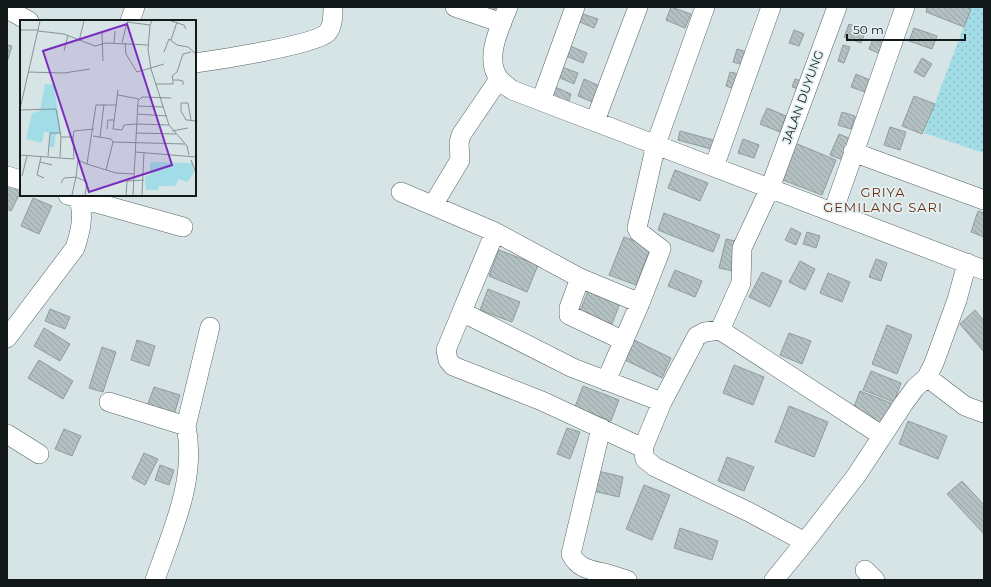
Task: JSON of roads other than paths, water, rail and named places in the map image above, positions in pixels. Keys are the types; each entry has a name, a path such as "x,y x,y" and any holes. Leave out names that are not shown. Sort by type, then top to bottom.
{"street":[{"path":"130,20 136,7"},
{"path":"196,63 312,40 327,33 331,26 333,7"},
{"path":"455,7 505,15 492,55 493,65 499,79 512,90 975,267 957,300 934,363 927,377 915,388 881,435 856,476 774,580"},
{"path":"541,101 575,7"},
{"path":"595,121 638,7"},
{"path":"606,380 640,303 661,249 637,229 656,144 705,7"},
{"path":"714,167 771,7"},
{"name":"JALAN DUYUNG","path":"720,330 741,283 742,248 770,188 837,7"},
{"path":"833,212 905,7"},
{"path":"7,9 26,20"},
{"path":"433,205 460,160 459,143 461,135 499,79"},
{"path":"853,152 984,200"},
{"path":"7,176 20,180"},
{"path":"401,192 495,232 580,278 640,303"},
{"path":"75,196 183,227"},
{"path":"7,338 74,248 80,233 82,221 82,209 75,196"},
{"path":"495,232 446,350 448,360 453,366 542,401 643,448"},
{"path":"580,278 569,308 569,315 624,341"},
{"path":"462,312 573,368 662,402"},
{"path":"154,580 175,522 187,479 190,459 189,440 186,426 210,327"},
{"path":"804,542 750,512 655,467 645,459 643,448 662,402 698,336 704,332 720,330 881,435"},
{"path":"927,377 965,406 984,412"},
{"path":"109,402 186,426"},
{"path":"601,428 571,554 575,563 584,568 607,577 628,580"},
{"path":"7,434 39,454"}],"district":[{"name":"GRIYA GEMILANG SARI","path":"883,200"}]}
